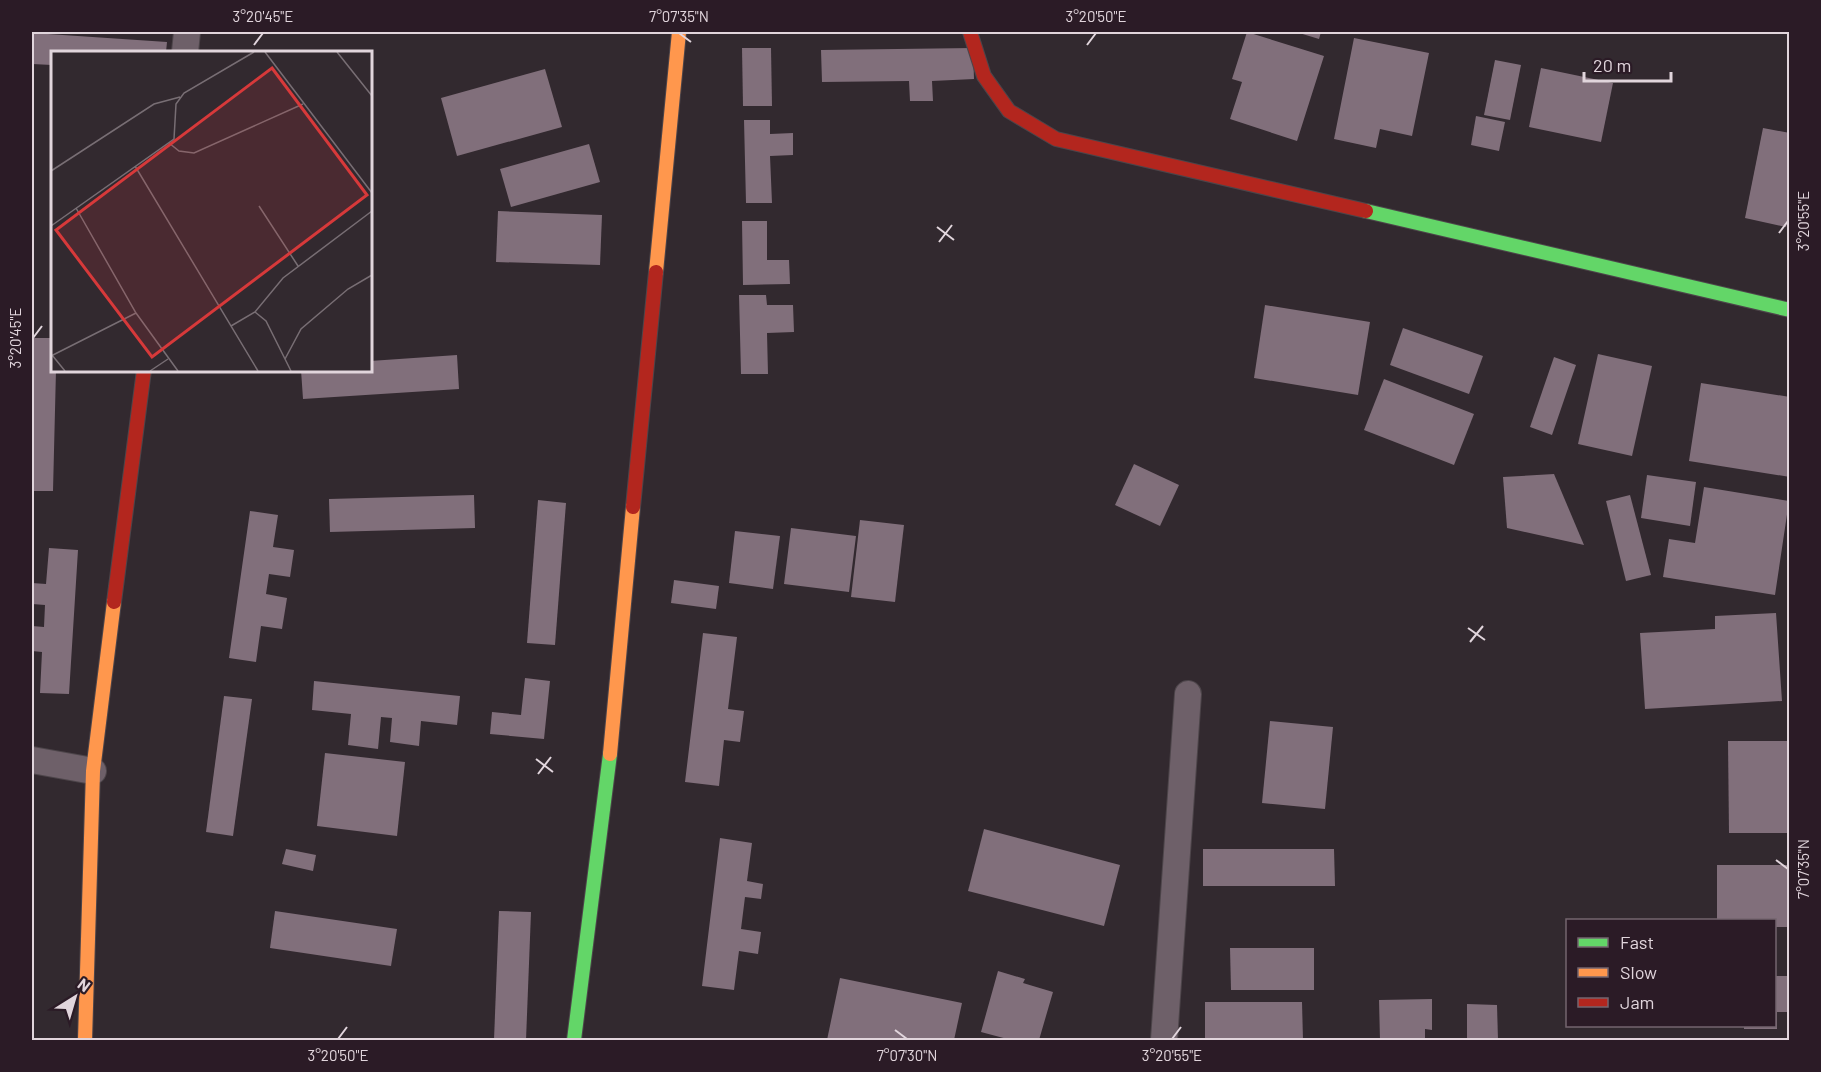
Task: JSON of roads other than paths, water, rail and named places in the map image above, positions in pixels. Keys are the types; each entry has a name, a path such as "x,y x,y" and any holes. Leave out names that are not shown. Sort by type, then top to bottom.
{"street":[{"path":"185,51 187,32"},
{"path":"574,1041 608,773 679,32"},
{"path":"970,32 984,76 1009,111 1056,140 1790,310"},
{"path":"85,1041 93,771 144,372"},
{"path":"1164,1041 1188,694"},
{"path":"32,760 93,771"}]}
